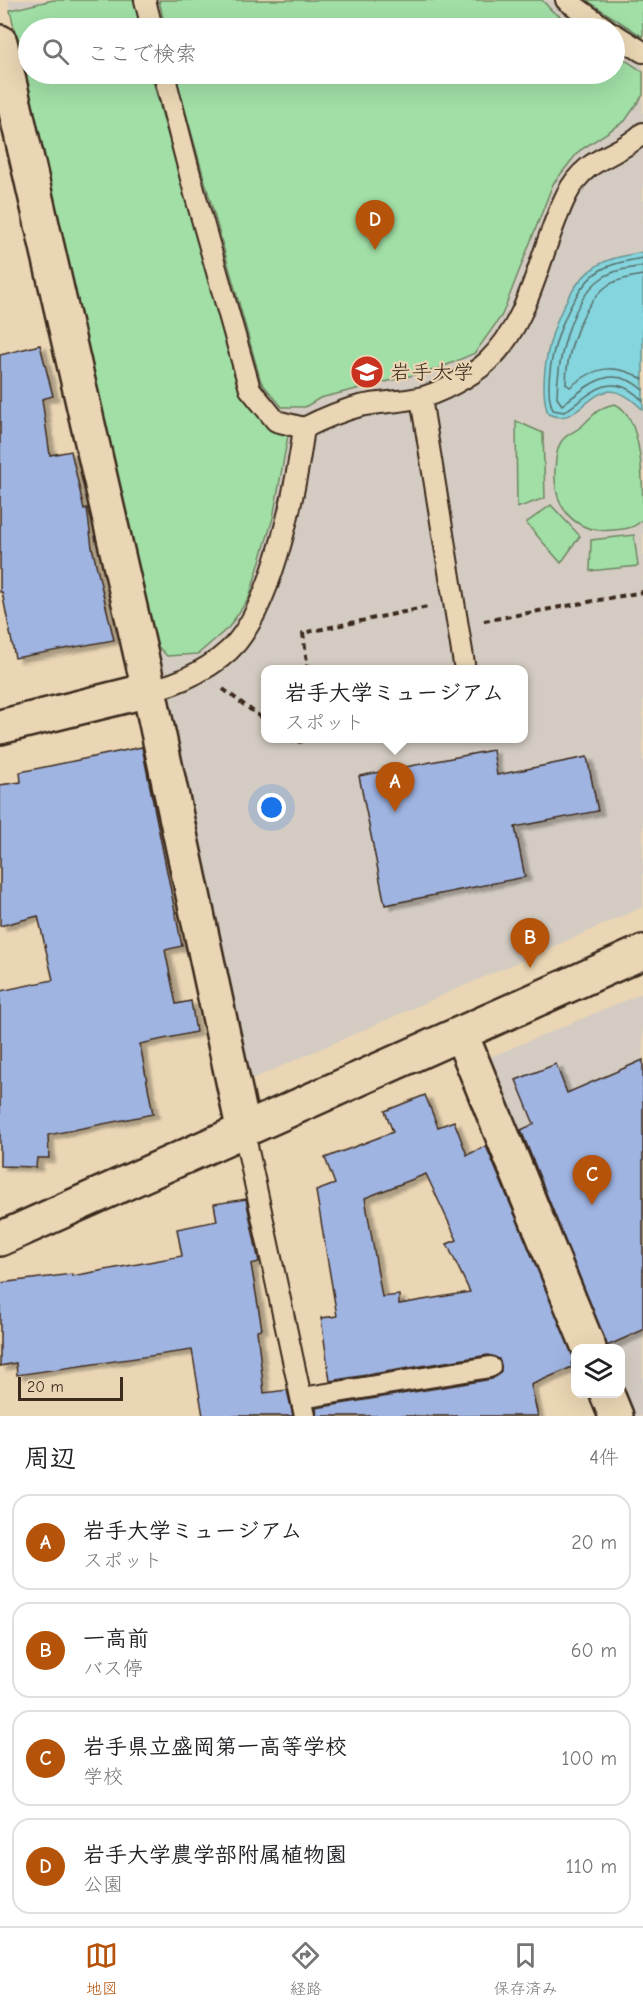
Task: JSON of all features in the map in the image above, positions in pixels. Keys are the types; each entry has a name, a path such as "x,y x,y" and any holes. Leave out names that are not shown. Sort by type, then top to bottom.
{"street":[{"path":"0,42 149,690 244,1132"},
{"path":"0,727 149,690"},
{"path":"0,1239 643,952"},
{"path":"461,1034 587,1344"},
{"path":"609,1398 616,1416"}],"lane":[{"path":"145,0 150,18"},
{"path":"566,0 590,18"},
{"path":"625,40 643,52"},
{"path":"167,84 250,389 276,421 304,428 323,418 357,407 421,398 450,385 486,363 512,333 567,194 586,166 612,154 643,133"},
{"path":"421,398 452,602 464,665"},
{"path":"149,690 170,686 200,671 236,644 252,618 270,576 288,511 304,428"},
{"path":"244,1132 303,1407 490,1367"}],"path":[{"path":"457,626 643,592"},
{"path":"307,665 303,633 452,602"},
{"path":"200,671 261,717"}],"shaded area":[{"name":"岩手大学","path":"8,0 643,0 643,907 250,1080 27,84 625,84 625,18 18,18 18,45"},
{"path":"643,993 643,1416 632,1416 624,1398 625,1344 601,1344 478,1062"}],"green space":[{"path":"53,0 135,0 139,18 18,18 18,45 10,10"},
{"path":"159,0 542,0 563,18 163,18"},
{"path":"586,0 643,0 643,37 625,25 625,18 614,18"},
{"path":"625,60 643,72 643,95 625,121 579,151 553,184 502,315 475,353 438,369 320,398 305,407 282,407 261,382 178,84 625,84"},
{"path":"27,84 154,84 239,392 266,425 288,436 273,518 249,598 229,627 198,654 167,656 152,640"},
{"path":"615,404 624,411 636,436 642,470 643,519 633,526 614,530 588,528 577,523 562,506 555,483 557,452 565,437 601,409"},
{"path":"516,421 543,433 545,498 517,508"},
{"path":"551,505 580,536 561,563 526,523"},
{"path":"634,535 638,566 590,571 591,540"}],"water":[{"path":"643,252 643,410 626,396 613,391 601,393 572,414 561,417 548,414 544,397 547,356 552,334 570,294 582,279 600,264 618,257"}],"building":[{"path":"40,345 53,396 42,399 50,455 71,451 84,509 87,508 92,547 114,640 15,658 2,592 0,592 0,355"},
{"path":"142,747 182,946 165,950 176,1004 191,1001 196,1032 140,1044 153,1114 48,1135 49,1158 37,1158 36,1167 0,1166 0,991 53,980 38,916 0,926 0,785 21,782 20,772"},
{"path":"493,750 497,775 587,757 598,811 515,827 525,877 385,905 359,776"},
{"path":"643,1060 643,1330 612,1344 606,1344 521,1130 534,1124 516,1080 556,1064 567,1093"},
{"path":"425,1095 438,1127 454,1121 467,1155 486,1146 571,1348 571,1367 531,1385 538,1416 317,1416 316,1408 492,1379 501,1371 499,1359 488,1355 330,1381 321,1318 337,1316 316,1191 335,1184 325,1158 393,1132 385,1111","holes":["426,1174 457,1240 447,1244 470,1292 399,1304 399,1295 382,1297 365,1198"]},
{"path":"246,1199 259,1262 251,1264 262,1329 257,1330 264,1393 287,1390 293,1416 203,1416 192,1350 17,1375 16,1363 0,1366 0,1283 72,1274 72,1276 182,1256 177,1229 217,1221 214,1204"}],"place":[{"name":"岩手大学農学部附属植物園","path":"375,250"},
{"name":"岩手大学","path":"367,372"},
{"name":"岩手大学ミュージアム","path":"395,812"},
{"name":"一高前","path":"530,968"},
{"name":"岩手県立盛岡第一高等学校","path":"592,1205"}]}
